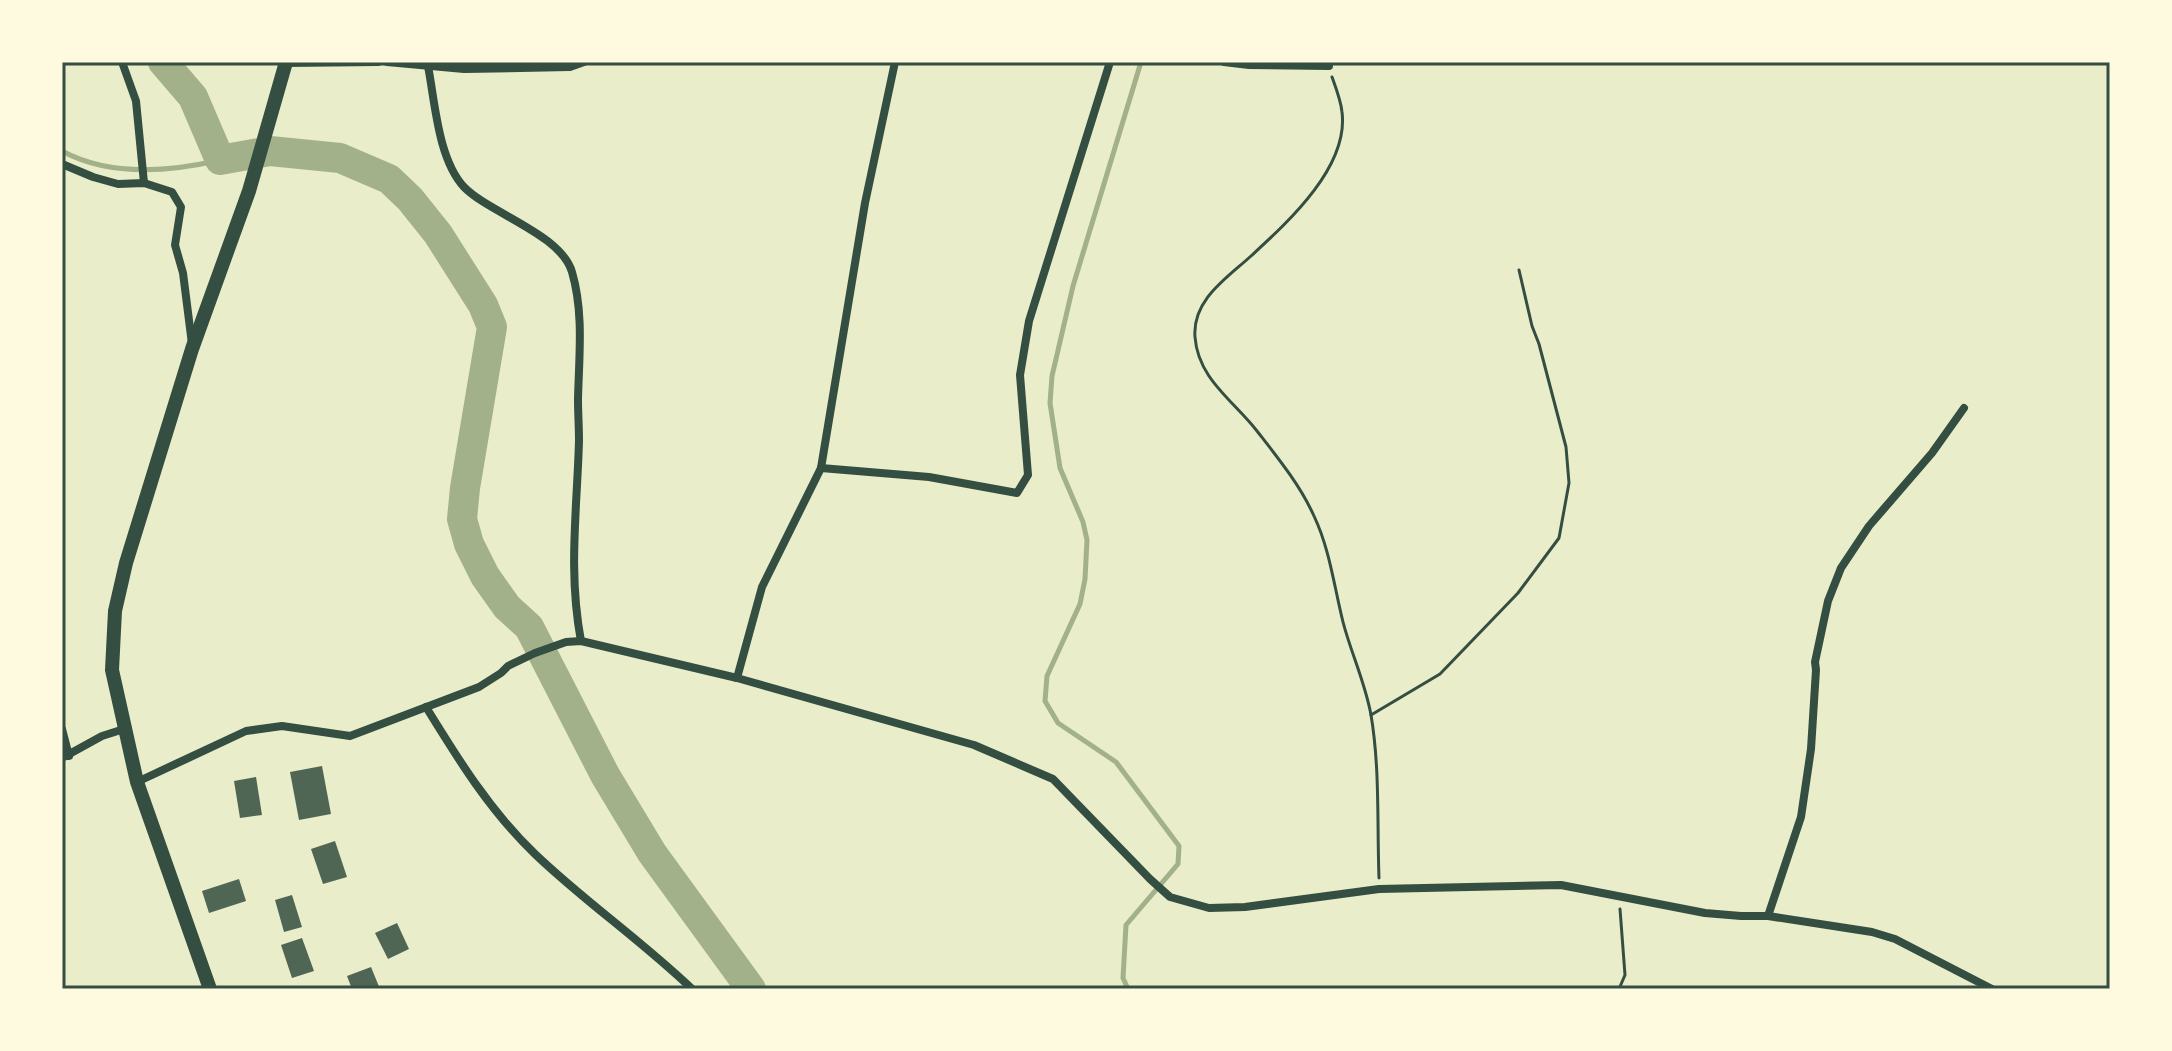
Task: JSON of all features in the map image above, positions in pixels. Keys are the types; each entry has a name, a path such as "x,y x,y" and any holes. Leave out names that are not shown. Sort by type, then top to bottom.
{"main road":[{"path":"210,989 137,782 112,670 115,611 126,563 192,349 249,191 285,62"}],"street":[{"path":"122,62 136,101 144,183"},
{"path":"285,62 378,62"},
{"path":"387,62 464,69 570,67 584,62"},
{"path":"737,678 762,587 821,468 865,203 895,62"},
{"path":"821,468 929,477 1017,493 1028,475 1020,375 1029,321 1110,62"},
{"path":"1224,62 1329,66"},
{"path":"428,66 446,158 463,186 536,233 560,253 572,269 581,348 572,539 575,608 581,641"},
{"path":"62,164 118,184 144,183 172,192 181,207 175,245 183,273 192,349"},
{"path":"1768,916 1801,817 1811,749 1815,662 1828,601 1841,568 1869,526 1932,453 1964,408"},
{"path":"137,782 246,731 282,726 350,736 479,687 508,666 566,642 581,641 737,678 974,745 1053,779 1170,897 1209,908 1379,889 1561,885 1705,913 1768,916 1895,939 1992,989"},
{"path":"426,707 482,794 534,853 692,989"},
{"path":"62,729 66,757 102,736 124,729"}],"path":[{"path":"1329,66 1343,114 1339,146 1329,169 1308,199 1203,302 1194,334 1198,354 1214,386 1257,430 1285,467 1314,516 1335,580 1343,622 1371,715 1376,765 1379,889"},
{"path":"1371,715 1440,674 1518,593 1559,538 1569,483 1566,447 1519,270"},
{"path":"1619,897 1625,975 1619,989"}],"building":[{"path":"322,766 331,814 299,820 290,772"},
{"path":"256,777 262,815 240,818 234,781"},
{"path":"335,841 347,877 323,884 311,849"},
{"path":"239,879 246,901 209,913 202,891"},
{"path":"292,895 302,927 284,932 275,900"},
{"path":"397,923 409,949 388,959 375,933"},
{"path":"302,938 314,971 292,978 281,945"},
{"path":"371,967 380,989 352,989 347,976"}],"waterway":[{"path":"163,62 193,97 220,160 270,151 340,158 389,179 438,234 483,305 492,327 465,488 462,519 469,544 485,576 507,607 529,627 605,775 652,853 751,989"},
{"path":"1128,989 1123,978 1126,925 1178,864 1179,846 1116,762 1058,723 1045,701 1047,676 1080,604 1087,540 1083,522 1060,468 1050,403 1052,376 1073,286 1141,62"},
{"path":"62,151 100,165 140,170 220,160"}]}
